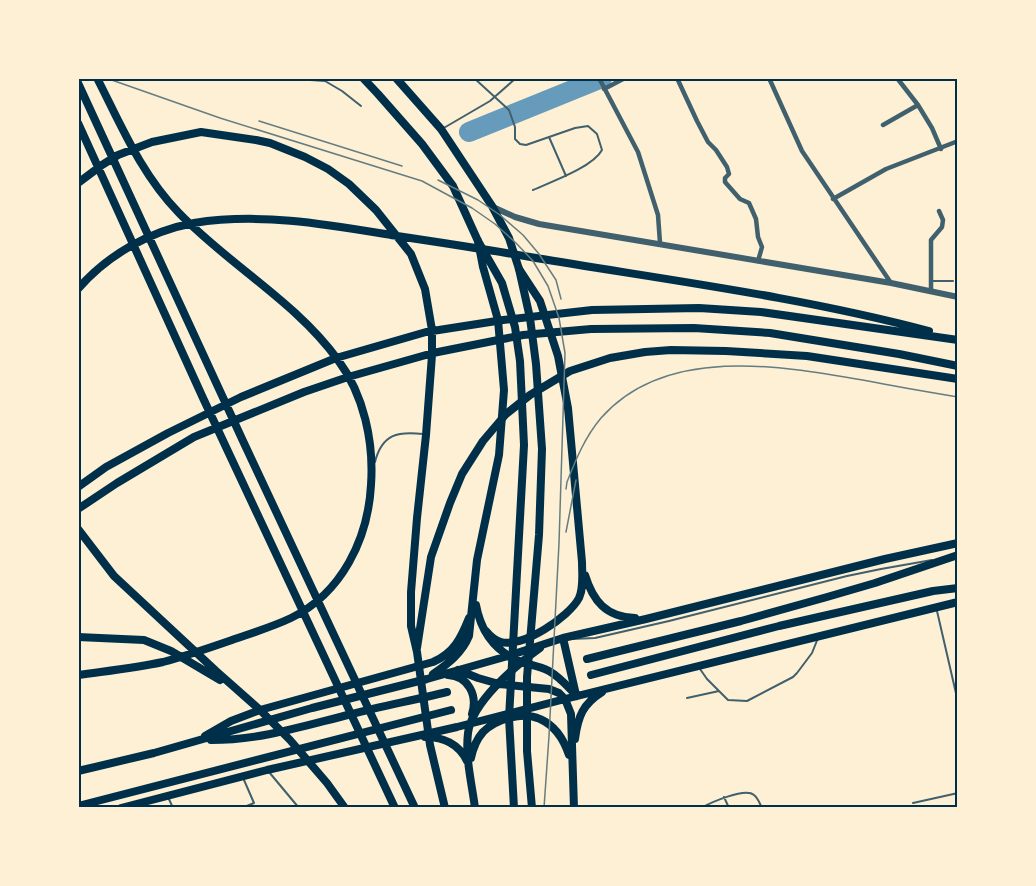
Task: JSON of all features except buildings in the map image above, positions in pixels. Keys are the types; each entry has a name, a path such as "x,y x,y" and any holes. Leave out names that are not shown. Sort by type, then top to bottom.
{"highway":[{"path":"78,675 162,662 280,623 304,610 328,592 357,548 370,495 372,462 366,424 355,392 340,362 301,318 193,227 166,199 135,155 97,78"},
{"path":"78,83 415,808"},
{"path":"78,123 178,344 395,808"},
{"path":"78,183 118,155 167,138 201,132 270,143 328,169 349,183 381,216 411,254 423,283 432,330 426,435 411,592 411,626 417,652 430,745 445,808"},
{"path":"78,289 105,263 133,245 173,228 237,218 345,227 778,298 868,315 958,339"},
{"path":"78,487 106,467 241,397 336,358 426,332 592,310 699,308 761,312 958,339"},
{"path":"78,508 194,438 315,388 433,353 523,335 591,329 694,328 770,333 958,366"},
{"path":"417,652 431,557 462,474 483,441 506,414 530,395 570,371 610,358 645,352 726,351 807,356 958,379"},
{"path":"78,529 114,576 290,740 345,808"},
{"path":"78,637 144,640 171,651 243,695"}],"main road":[{"path":"363,78 422,144 453,186 478,241 502,283 515,327 520,361 524,445 509,718 514,808"},
{"path":"396,78 441,129 492,206 509,238 519,269 530,318 542,449 539,535 527,677 527,751 532,808"},
{"path":"428,679 455,657 468,640 474,583 499,455 504,390 500,327 478,241"},
{"path":"486,631 500,642 512,642 533,635 551,626 567,613 578,599 583,583 568,408 558,356 540,301 519,269"},
{"path":"78,771 129,760 323,705 428,679 551,641 958,543"},
{"path":"586,659 794,606 875,583 956,556"},
{"path":"582,562 589,587 605,609 621,617 646,619"},
{"path":"474,583 477,612 494,645 508,656 554,674 577,696"},
{"path":"591,675 779,626 933,591 958,588"},
{"path":"122,808 267,770 457,728 958,602"},
{"path":"199,740 231,721 252,713 419,667 442,658 459,641 473,607"},
{"path":"563,638 577,696"},
{"path":"475,808 467,746 470,724 478,708 499,684 522,662 551,641"},
{"path":"458,670 499,684 549,689 559,693 565,699 571,714 574,808"},
{"path":"440,675 459,677 472,692 474,705 472,712 457,728"},
{"path":"572,764 580,714 592,699 606,690"},
{"path":"199,740 245,739 274,734 447,692"},
{"path":"78,806 451,710"},
{"path":"469,765 473,747 487,729 514,717 526,716 542,719 556,730 567,749 572,764"},
{"path":"407,738 433,737 448,741 460,750 469,765"}],"street":[{"path":"626,78 601,83 638,152 658,215 660,243"},
{"path":"677,78 708,142 727,167 729,174 725,182 740,199 749,203 756,219 758,237 762,247 758,261"},
{"path":"769,78 802,152 891,283"},
{"path":"897,78 918,105 941,149"},
{"path":"883,125 918,105"},
{"path":"833,198 886,169 958,141"},
{"path":"492,206 515,217 539,224 891,283 958,297"},
{"path":"931,291 931,240 942,226 943,220 939,211"}],"lane":[{"path":"281,78 325,81 361,106"},
{"path":"474,78 508,110 514,125 515,139 520,144 526,145 575,128 588,126 597,134 602,150 598,157 566,176 533,190"},
{"path":"441,129 490,102 516,78"},
{"path":"549,137 566,176"},
{"path":"931,281 953,281"},
{"path":"370,495 377,454 387,440 402,432 426,435"},
{"path":"563,638 595,638 847,576 956,556"},
{"path":"936,608 958,702"},
{"path":"699,667 728,700 747,701 793,677 812,653 819,637"},
{"path":"687,698 719,691"},
{"path":"267,770 299,808"},
{"path":"242,777 256,808"},
{"path":"701,808 724,797 749,793 754,795 762,808"},
{"path":"913,803 958,793"},
{"path":"168,797 173,808"},
{"path":"724,797 729,808"},
{"path":"242,808 254,803"}],"waterway":[{"path":"469,132 602,78"}],"tram line":[{"path":"106,78 220,118 422,181 472,208 495,224 533,261 548,286 559,318 565,353 559,543 544,808"},
{"path":"259,121 402,166"},
{"path":"438,180 478,200 523,235 556,280 561,299"},
{"path":"566,489 581,448 601,418 628,395 658,379 692,370 727,366 800,370 958,397"},
{"path":"566,532 576,480"}]}
